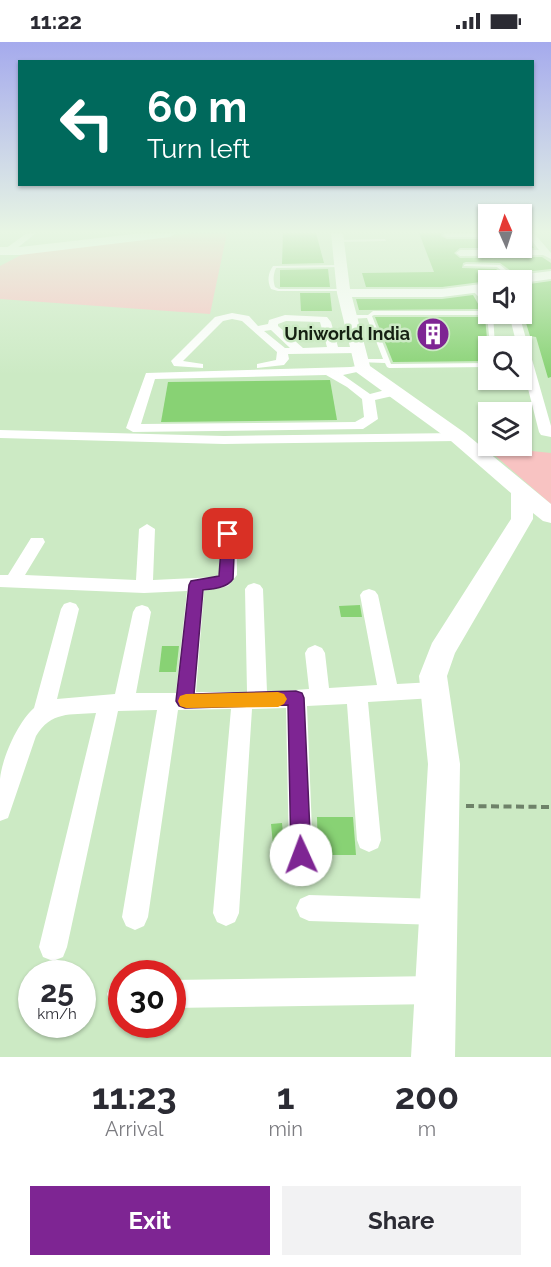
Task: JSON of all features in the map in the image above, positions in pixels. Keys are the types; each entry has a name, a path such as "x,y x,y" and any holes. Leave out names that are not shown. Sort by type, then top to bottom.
{"street":[{"path":"342,280 359,356"},
{"path":"343,291 442,293 478,288"},
{"path":"282,351 283,359 280,363 270,366 187,366 178,364 177,361 219,319 232,316 245,318 282,351 332,347 359,356 393,392 458,437 551,516"},
{"path":"273,327 273,322 277,319 322,319 326,322 332,347"},
{"path":"517,324 548,432"},
{"path":"255,329 273,327 300,351"},
{"path":"327,372 351,384 368,398 371,419 358,426 133,428 150,376 327,372 359,356"},
{"path":"368,398 393,392"},
{"path":"0,434 224,440 458,437"},
{"path":"433,1057 444,764 433,676 442,651 522,519 522,491"},
{"path":"144,587 147,529"},
{"path":"7,581 144,587 213,584 226,579 228,534"},
{"path":"7,581 37,542"},
{"path":"135,917 177,701 196,585"},
{"path":"226,913 250,700 254,589"},
{"path":"369,595 389,693"},
{"path":"43,713 70,609"},
{"path":"53,947 142,612"},
{"path":"315,653 320,697"},
{"path":"0,810 26,733 43,713 54,708 116,703 250,700 434,690"},
{"path":"357,695 369,840"},
{"path":"296,698 301,855"},
{"path":"309,908 439,912"},
{"path":"186,994 436,990"}],"lane":[{"path":"271,280 273,288 278,290 343,291"},
{"path":"349,316 478,311"},
{"path":"369,316 387,365 478,365"},
{"path":"359,356 386,361"}],"path":[{"path":"442,805 551,807"}],"shaded area":[{"path":"0,280 217,280 210,314 0,299"},
{"path":"532,451 551,453 551,504 496,456 532,456"}],"building":[{"path":"280,280 329,280 330,287 280,287"},
{"path":"364,280 478,280 478,282 442,287 366,287"},
{"path":"551,281 551,377 548,378 536,337 530,336 526,324 532,324 532,284"},
{"path":"300,293 330,293 332,311 301,311"},
{"path":"473,295 478,309 359,310 356,299 442,299"},
{"name":"Uniworld India","path":"375,317 478,317 478,324 486,324 487,336 478,336 478,361 393,362"},
{"path":"330,380 337,420 161,422 168,382"},
{"path":"360,605 362,617 341,617 339,606"},
{"path":"162,646 179,646 176,672 159,672"},
{"path":"317,817 353,817 356,855 318,855"},
{"path":"282,823 284,844 273,845 271,824"}],"slow traffic":[{"path":"186,701 278,699"}],"place":[{"name":"Uniworld India","path":"433,334"}],"route":[{"path":"228,534 226,579 213,584 196,585 185,701 296,698 301,855"}]}
